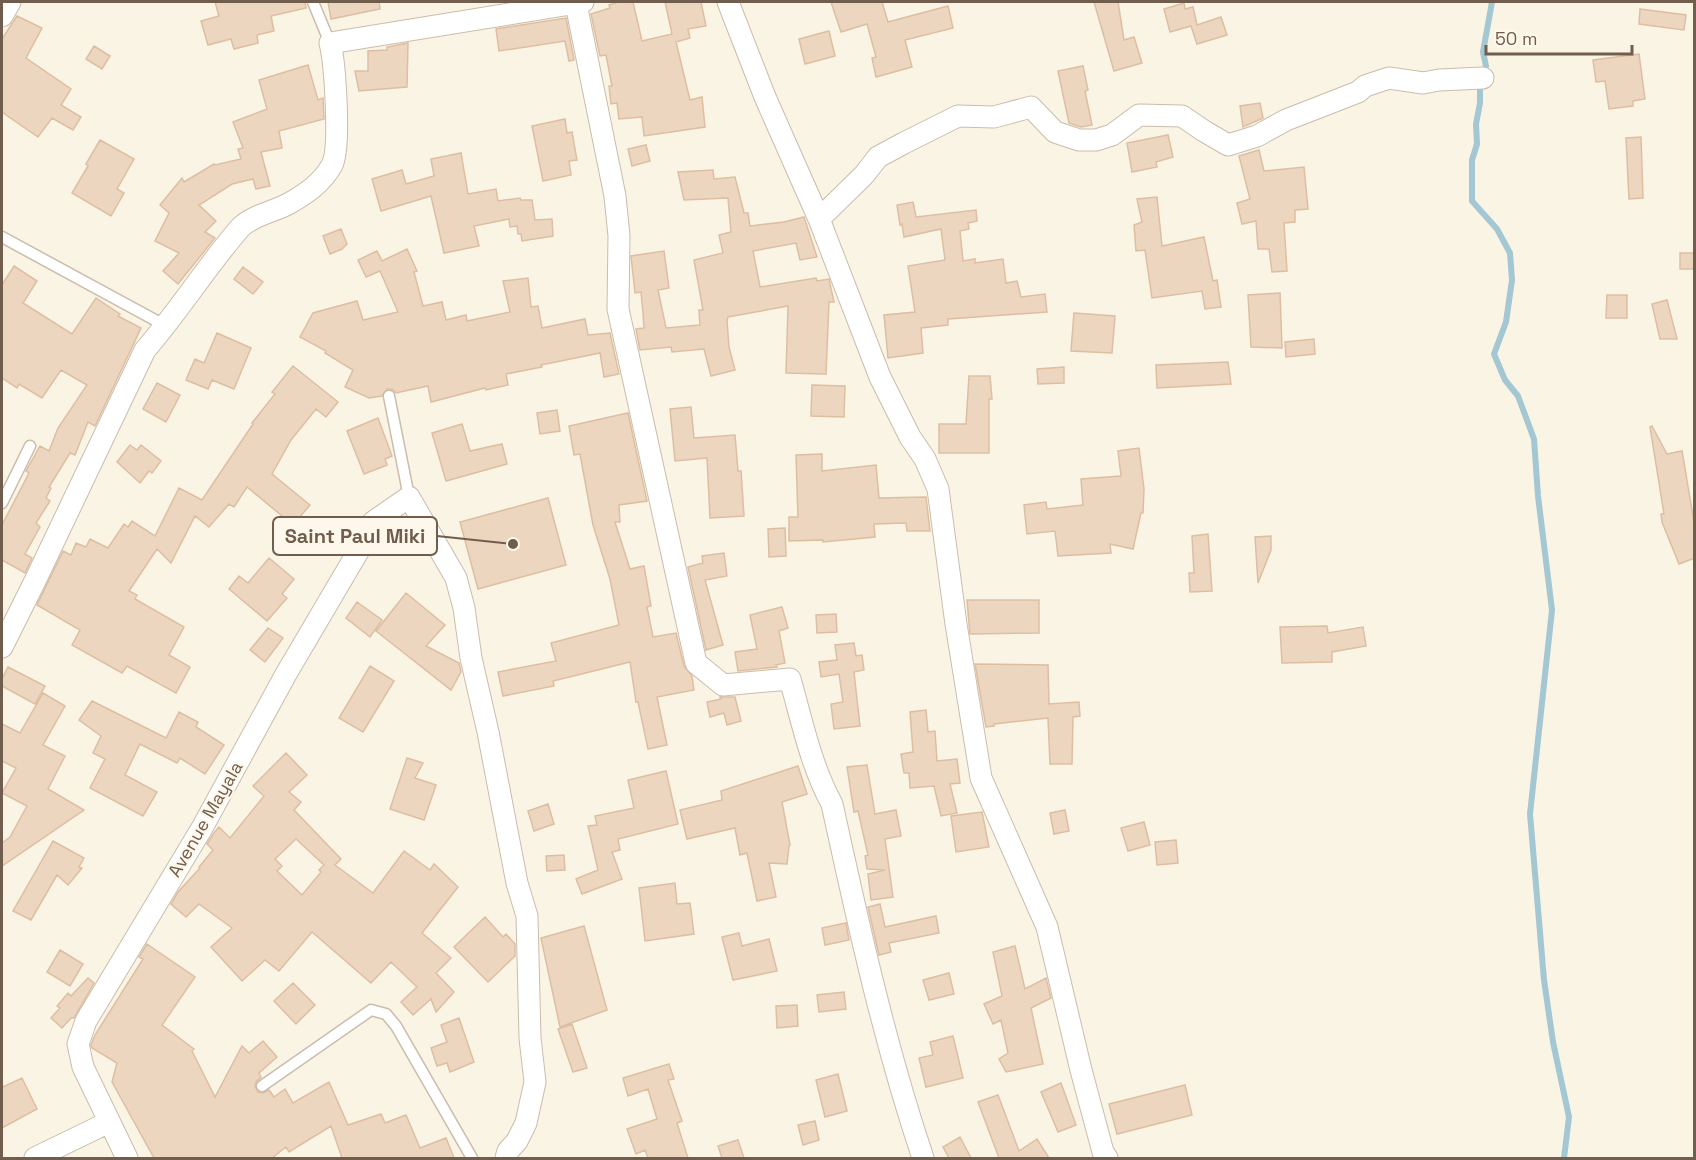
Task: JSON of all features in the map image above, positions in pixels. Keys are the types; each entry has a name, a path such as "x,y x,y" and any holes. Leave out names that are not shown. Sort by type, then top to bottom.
{"street":[{"path":"2,16 10,2"},
{"path":"2,647 145,350 166,326 199,279 242,225 288,204 317,184 333,163 336,142 334,58 330,43 580,2 615,196 619,236 618,309 696,663 723,685 790,679 812,758 832,804 858,926 900,1091 923,1158"},
{"path":"728,2 765,97 819,219 880,377 910,437 925,459 938,489 956,624 981,778 1047,927 1081,1070 1103,1152 1107,1158"},
{"path":"819,219 864,176 878,157 958,116 994,117 1031,106 1055,132 1079,140 1096,140 1113,135 1139,115 1182,116 1228,145 1257,136 1286,120 1389,78 1423,83 1483,78"},
{"path":"408,498 456,578 464,608 471,658 488,732 517,883 527,916 530,1038 535,1082 526,1123 506,1158"},
{"name":"Avenue Mayala","path":"127,1158 83,1067 78,1044 86,1021 202,828 280,684 373,522 408,498"},
{"path":"35,1158 109,1122"}],"lane":[{"path":"313,2 330,43"},
{"path":"2,237 166,326"},
{"path":"389,396 408,498"},
{"path":"2,503 30,446"},
{"path":"262,1086 371,1010 386,1014 396,1026 472,1158"}],"building":[{"path":"215,2 305,2 306,8 271,16 274,31 257,35 258,43 234,49 231,39 208,45 201,21 219,16"},
{"path":"328,2 379,2 380,9 331,19"},
{"path":"618,2 633,2 642,41 672,34 665,2 701,2 706,26 688,29 690,38 676,42 690,100 702,97 705,127 644,136 642,117 619,119 617,103 611,104 609,86 612,86 606,55 600,56 591,14 610,8 609,5"},
{"path":"831,2 882,2 888,22 948,6 953,28 905,40 912,67 876,77 872,58 876,57 867,24 841,32"},
{"path":"1094,2 1118,2 1124,40 1134,37 1142,63 1114,71"},
{"path":"1184,3 1185,9 1193,7 1197,25 1221,17 1227,35 1197,44 1191,26 1170,32 1164,9"},
{"path":"1640,9 1686,15 1684,30 1639,24"},
{"path":"17,16 42,28 26,58 71,89 61,105 81,117 73,130 52,118 38,137 2,112 2,39"},
{"path":"566,18 574,60 569,61 565,41 499,51 496,29"},
{"path":"829,31 835,56 805,64 799,39"},
{"path":"408,43 407,87 359,91 355,71 368,71 368,51 387,50 387,47"},
{"path":"94,46 110,56 102,69 86,59"},
{"path":"1639,54 1645,99 1633,101 1633,106 1609,109 1605,81 1596,82 1593,60"},
{"path":"308,65 318,100 323,98 324,119 279,131 282,148 261,152 270,186 256,189 253,179 232,184 199,205 216,221 205,232 215,238 178,284 163,271 179,253 155,241 169,213 160,205 182,178 184,182 214,164 241,159 238,149 243,148 233,122 267,109 259,80"},
{"path":"1083,66 1092,125 1081,127 1069,123 1058,71"},
{"path":"1260,103 1263,118 1243,127 1240,106"},
{"path":"565,119 567,133 572,132 577,160 569,161 571,175 543,181 532,126"},
{"path":"1168,135 1173,157 1156,162 1157,167 1132,172 1127,143"},
{"path":"1641,137 1643,198 1629,199 1626,138"},
{"path":"100,140 134,159 117,189 124,193 111,216 72,193"},
{"path":"646,145 650,161 632,166 628,149"},
{"path":"1259,150 1264,171 1304,167 1308,209 1295,210 1295,222 1284,223 1287,271 1272,272 1269,249 1258,249 1256,221 1242,224 1237,203 1250,199 1239,156"},
{"path":"461,153 468,194 496,189 498,201 520,198 521,200 532,200 535,220 552,219 553,236 522,241 517,226 510,227 509,219 474,226 479,246 444,253 431,196 381,211 372,179 402,170 406,184 434,176 431,159"},
{"path":"713,170 714,179 735,177 744,213 748,213 750,226 804,217 817,257 800,260 796,243 753,251 760,287 816,278 817,281 829,279 834,302 829,302 826,374 786,373 788,306 728,317 729,347 735,370 711,376 704,349 672,352 671,347 640,350 636,329 644,328 641,292 635,293 631,256 664,251 669,288 658,290 666,328 700,325 699,310 703,310 694,260 723,253 719,235 731,232 728,198 684,200 678,172"},
{"path":"1157,197 1162,246 1204,237 1213,281 1217,280 1221,307 1205,309 1202,291 1152,298 1145,250 1136,251 1134,225 1142,222 1137,199"},
{"path":"913,202 916,217 976,210 977,221 968,223 969,229 960,231 963,261 975,259 975,263 1003,259 1006,283 1017,281 1021,297 1045,294 1047,312 948,319 948,325 921,328 923,353 888,358 884,315 915,312 908,266 945,260 941,229 904,237 897,205"},
{"path":"341,229 347,244 330,254 323,236"},
{"path":"407,249 417,271 414,272 423,306 442,302 446,320 466,315 467,321 510,312 503,281 528,278 531,307 538,306 542,328 585,319 588,335 610,333 619,374 604,377 600,353 506,374 508,385 486,390 485,388 431,402 428,386 396,393 392,389 387,389 382,396 369,398 345,387 353,370 325,353 326,351 300,337 313,313 357,301 363,320 398,312 380,271 366,277 358,260 377,251 382,261"},
{"path":"1680,253 1695,253 1695,269 1680,269"},
{"path":"14,266 37,281 23,303 72,334 96,298 120,314 118,316 141,328 95,426 88,422 75,455 70,453 49,487 51,488 46,498 50,501 36,523 40,527 25,554 32,558 25,573 2,560 2,525 40,446 49,451 58,428 87,385 61,370 42,398 19,384 17,388 2,378 2,285"},
{"path":"243,267 263,282 253,294 234,279"},
{"path":"1280,293 1282,348 1251,347 1248,295"},
{"path":"1607,295 1627,295 1627,318 1606,318"},
{"path":"1667,300 1677,339 1660,339 1652,304"},
{"path":"1074,313 1115,316 1112,353 1071,351"},
{"path":"217,333 251,348 234,389 212,380 208,389 186,380 195,359 204,363"},
{"path":"1314,339 1315,354 1286,357 1285,342"},
{"path":"1228,362 1231,384 1157,388 1156,365"},
{"path":"293,366 338,402 326,417 316,409 291,440 272,474 310,505 293,525 247,487 234,507 229,504 209,527 195,516 171,563 157,549 129,591 137,595 135,599 184,627 169,655 190,667 176,693 127,666 122,673 72,645 80,630 37,605 63,551 71,555 76,543 86,547 90,539 108,548 124,524 128,527 132,521 155,536 179,488 202,500 252,423 275,394 272,392"},
{"path":"1064,367 1064,383 1038,384 1037,369"},
{"path":"969,376 990,376 992,399 989,399 989,453 939,453 939,424 966,424"},
{"path":"157,383 180,395 166,422 143,409"},
{"path":"812,385 845,386 844,417 811,416"},
{"path":"691,407 694,438 735,435 738,471 741,471 744,516 710,518 707,458 675,461 670,409"},
{"path":"557,410 560,431 540,434 537,413"},
{"path":"628,413 647,501 619,505 620,522 615,522 630,569 644,566 651,606 647,607 653,637 676,633 684,666 692,676 694,690 657,697 667,745 648,749 638,702 636,702 630,662 553,681 554,686 503,696 498,672 556,661 551,643 619,625 610,579 593,525 580,454 574,455 569,426"},
{"path":"378,418 392,456 385,459 387,465 364,474 347,431"},
{"path":"462,424 470,451 502,444 507,464 446,481 432,433"},
{"path":"1652,426 1667,454 1682,451 1695,528 1695,558 1679,564 1662,522 1661,514 1664,514 1650,427"},
{"path":"130,445 137,450 141,445 161,461 140,483 117,462"},
{"path":"1139,448 1144,489 1143,513 1141,513 1133,549 1110,544 1111,553 1058,556 1055,531 1027,534 1024,505 1046,502 1047,509 1083,505 1081,479 1121,476 1118,451"},
{"path":"822,454 822,471 876,465 879,498 926,497 930,531 907,531 906,523 874,524 875,537 823,542 823,540 789,541 789,517 798,517 796,455"},
{"path":"548,498 566,565 478,589 460,522"},
{"path":"785,528 786,556 769,557 768,529"},
{"path":"1208,534 1212,591 1190,592 1189,573 1194,573 1192,536"},
{"path":"1271,536 1271,550 1258,583 1255,537"},
{"path":"724,553 727,576 705,580 723,645 706,650 688,567 703,563 702,556"},
{"path":"269,558 294,579 282,594 287,598 267,621 229,589 239,576 248,583"},
{"path":"406,593 445,625 426,646 459,663 461,672 451,690 376,631"},
{"path":"967,600 1039,600 1039,633 970,634"},
{"path":"357,602 382,620 370,637 346,618"},
{"path":"782,607 788,628 779,631 785,663 776,665 777,667 738,671 735,652 757,649 750,615"},
{"path":"836,614 837,632 817,633 816,615"},
{"path":"1327,626 1328,633 1363,627 1366,646 1332,652 1332,662 1282,663 1280,627"},
{"path":"268,628 283,638 265,662 250,650"},
{"path":"854,643 856,656 862,655 864,670 854,672 860,726 834,729 831,704 843,702 839,674 821,677 819,662 837,660 835,645"},
{"path":"975,664 1048,665 1049,704 1079,702 1080,716 1073,717 1072,764 1050,764 1048,718 994,724 994,726 986,727"},
{"path":"370,666 394,681 363,732 339,718"},
{"path":"8,667 45,686 35,704 2,686 2,679"},
{"path":"43,693 65,706 43,745 65,756 48,789 84,810 2,866 2,843 10,837 27,806 2,793 16,768 2,761 2,724 20,733"},
{"path":"720,697 735,697 741,721 727,725 724,713 710,717 707,702 721,699"},
{"path":"92,701 166,738 179,712 198,722 196,727 224,745 205,774 180,758 177,763 140,744 125,775 157,792 143,816 90,788 105,759 93,753 101,736 79,720"},
{"path":"926,710 928,732 935,731 937,761 957,759 960,783 950,784 957,813 941,816 934,786 910,788 909,773 904,773 901,754 913,752 910,712"},
{"path":"286,753 307,775 289,792 301,802 294,810 341,859 335,865 373,893 404,851 430,870 434,864 458,887 422,933 451,958 436,973 454,992 436,1012 431,999 413,1015 401,1002 417,987 391,962 371,983 312,932 279,971 265,960 242,981 211,947 232,928 199,904 186,917 171,904 178,892 213,850 207,844 219,827 230,838 264,796 253,786","holes":["296,839 324,865 302,895 277,871 282,866 275,859"]},
{"path":"407,758 423,763 415,778 436,785 424,820 390,809"},
{"path":"867,765 875,814 896,810 901,836 885,839 893,897 871,900 868,874 885,870 867,869 865,856 868,855 858,811 854,812 847,767"},
{"path":"798,766 807,794 782,802 790,845 787,864 769,863 776,897 757,901 747,853 740,855 735,828 687,839 680,810 722,800 721,791"},
{"path":"666,771 678,824 618,839 620,850 612,852 622,879 582,894 576,879 598,870 588,826 597,825 595,816 634,808 628,780"},
{"path":"548,804 554,824 534,831 528,811"},
{"path":"1065,810 1069,831 1054,834 1050,813"},
{"path":"982,812 989,847 956,852 951,816"},
{"path":"1144,822 1150,845 1128,851 1121,828"},
{"path":"1176,840 1178,863 1157,865 1155,842"},
{"path":"53,841 84,858 79,867 82,868 68,885 57,875 31,920 13,911"},
{"path":"564,855 565,870 547,871 546,856"},
{"path":"675,883 677,904 690,903 694,934 645,941 639,888"},
{"path":"880,904 885,927 936,916 939,933 889,943 891,952 879,955 868,907"},
{"path":"485,917 503,937 506,934 515,944 515,956 488,982 454,947"},
{"path":"846,923 849,940 825,945 822,928"},
{"path":"584,926 607,1010 560,1027 541,938"},
{"path":"739,933 742,946 769,939 777,971 733,980 722,937"},
{"path":"147,944 195,977 162,1025 194,1049 192,1051 215,1097 242,1046 249,1053 263,1041 277,1057 259,1073 261,1077 255,1086 258,1092 263,1093 269,1090 274,1097 285,1089 293,1103 329,1082 348,1125 381,1114 385,1123 406,1115 420,1148 446,1138 454,1158 342,1158 331,1126 289,1152 286,1147 272,1158 154,1158 112,1082 117,1063 92,1048 91,1045 143,959 139,957"},
{"path":"1015,946 1025,989 1046,978 1051,998 1031,1008 1043,1064 1006,1072 999,1059 1008,1053 1001,1020 993,1024 984,1004 1002,996 993,952"},
{"path":"60,950 83,964 70,986 47,972"},
{"path":"949,973 954,994 929,1000 923,980"},
{"path":"88,978 94,983 74,1018 71,1018 62,1028 51,1018 60,1008 57,1006 68,993 71,996"},
{"path":"293,983 315,1005 296,1024 274,1001"},
{"path":"844,992 846,1009 819,1012 817,995"},
{"path":"797,1005 798,1026 777,1028 776,1006"},
{"path":"459,1018 474,1062 450,1072 447,1063 437,1066 431,1048 447,1042 441,1025"},
{"path":"572,1024 587,1068 573,1072 558,1029"},
{"path":"953,1036 963,1078 926,1087 919,1058 933,1055 930,1042"},
{"path":"669,1064 674,1079 668,1080 682,1121 677,1123 688,1158 648,1158 645,1150 636,1154 627,1129 657,1119 648,1089 628,1096 623,1078"},
{"path":"838,1074 847,1111 825,1117 816,1080"},
{"path":"22,1078 37,1109 2,1128 2,1084 3,1087"},
{"path":"1061,1083 1076,1125 1058,1132 1041,1092"},
{"path":"1185,1085 1192,1115 1117,1134 1109,1104"},
{"path":"998,1095 1019,1151 1037,1139 1049,1158 999,1158 978,1102"},
{"path":"815,1121 819,1140 803,1145 798,1125"},
{"path":"960,1137 971,1158 949,1158 943,1147"},
{"path":"738,1140 744,1158 722,1158 718,1146"}],"waterway":[{"path":"1492,2 1483,52 1486,66 1480,89 1476,124 1477,144 1472,160 1472,201 1497,229 1510,253 1512,280 1506,322 1494,354 1505,380 1518,396 1534,439 1538,496 1552,610 1530,814 1544,980 1553,1042 1569,1117 1564,1158"}],"place":[{"name":"Saint Paul Miki","path":"513,544"}]}
